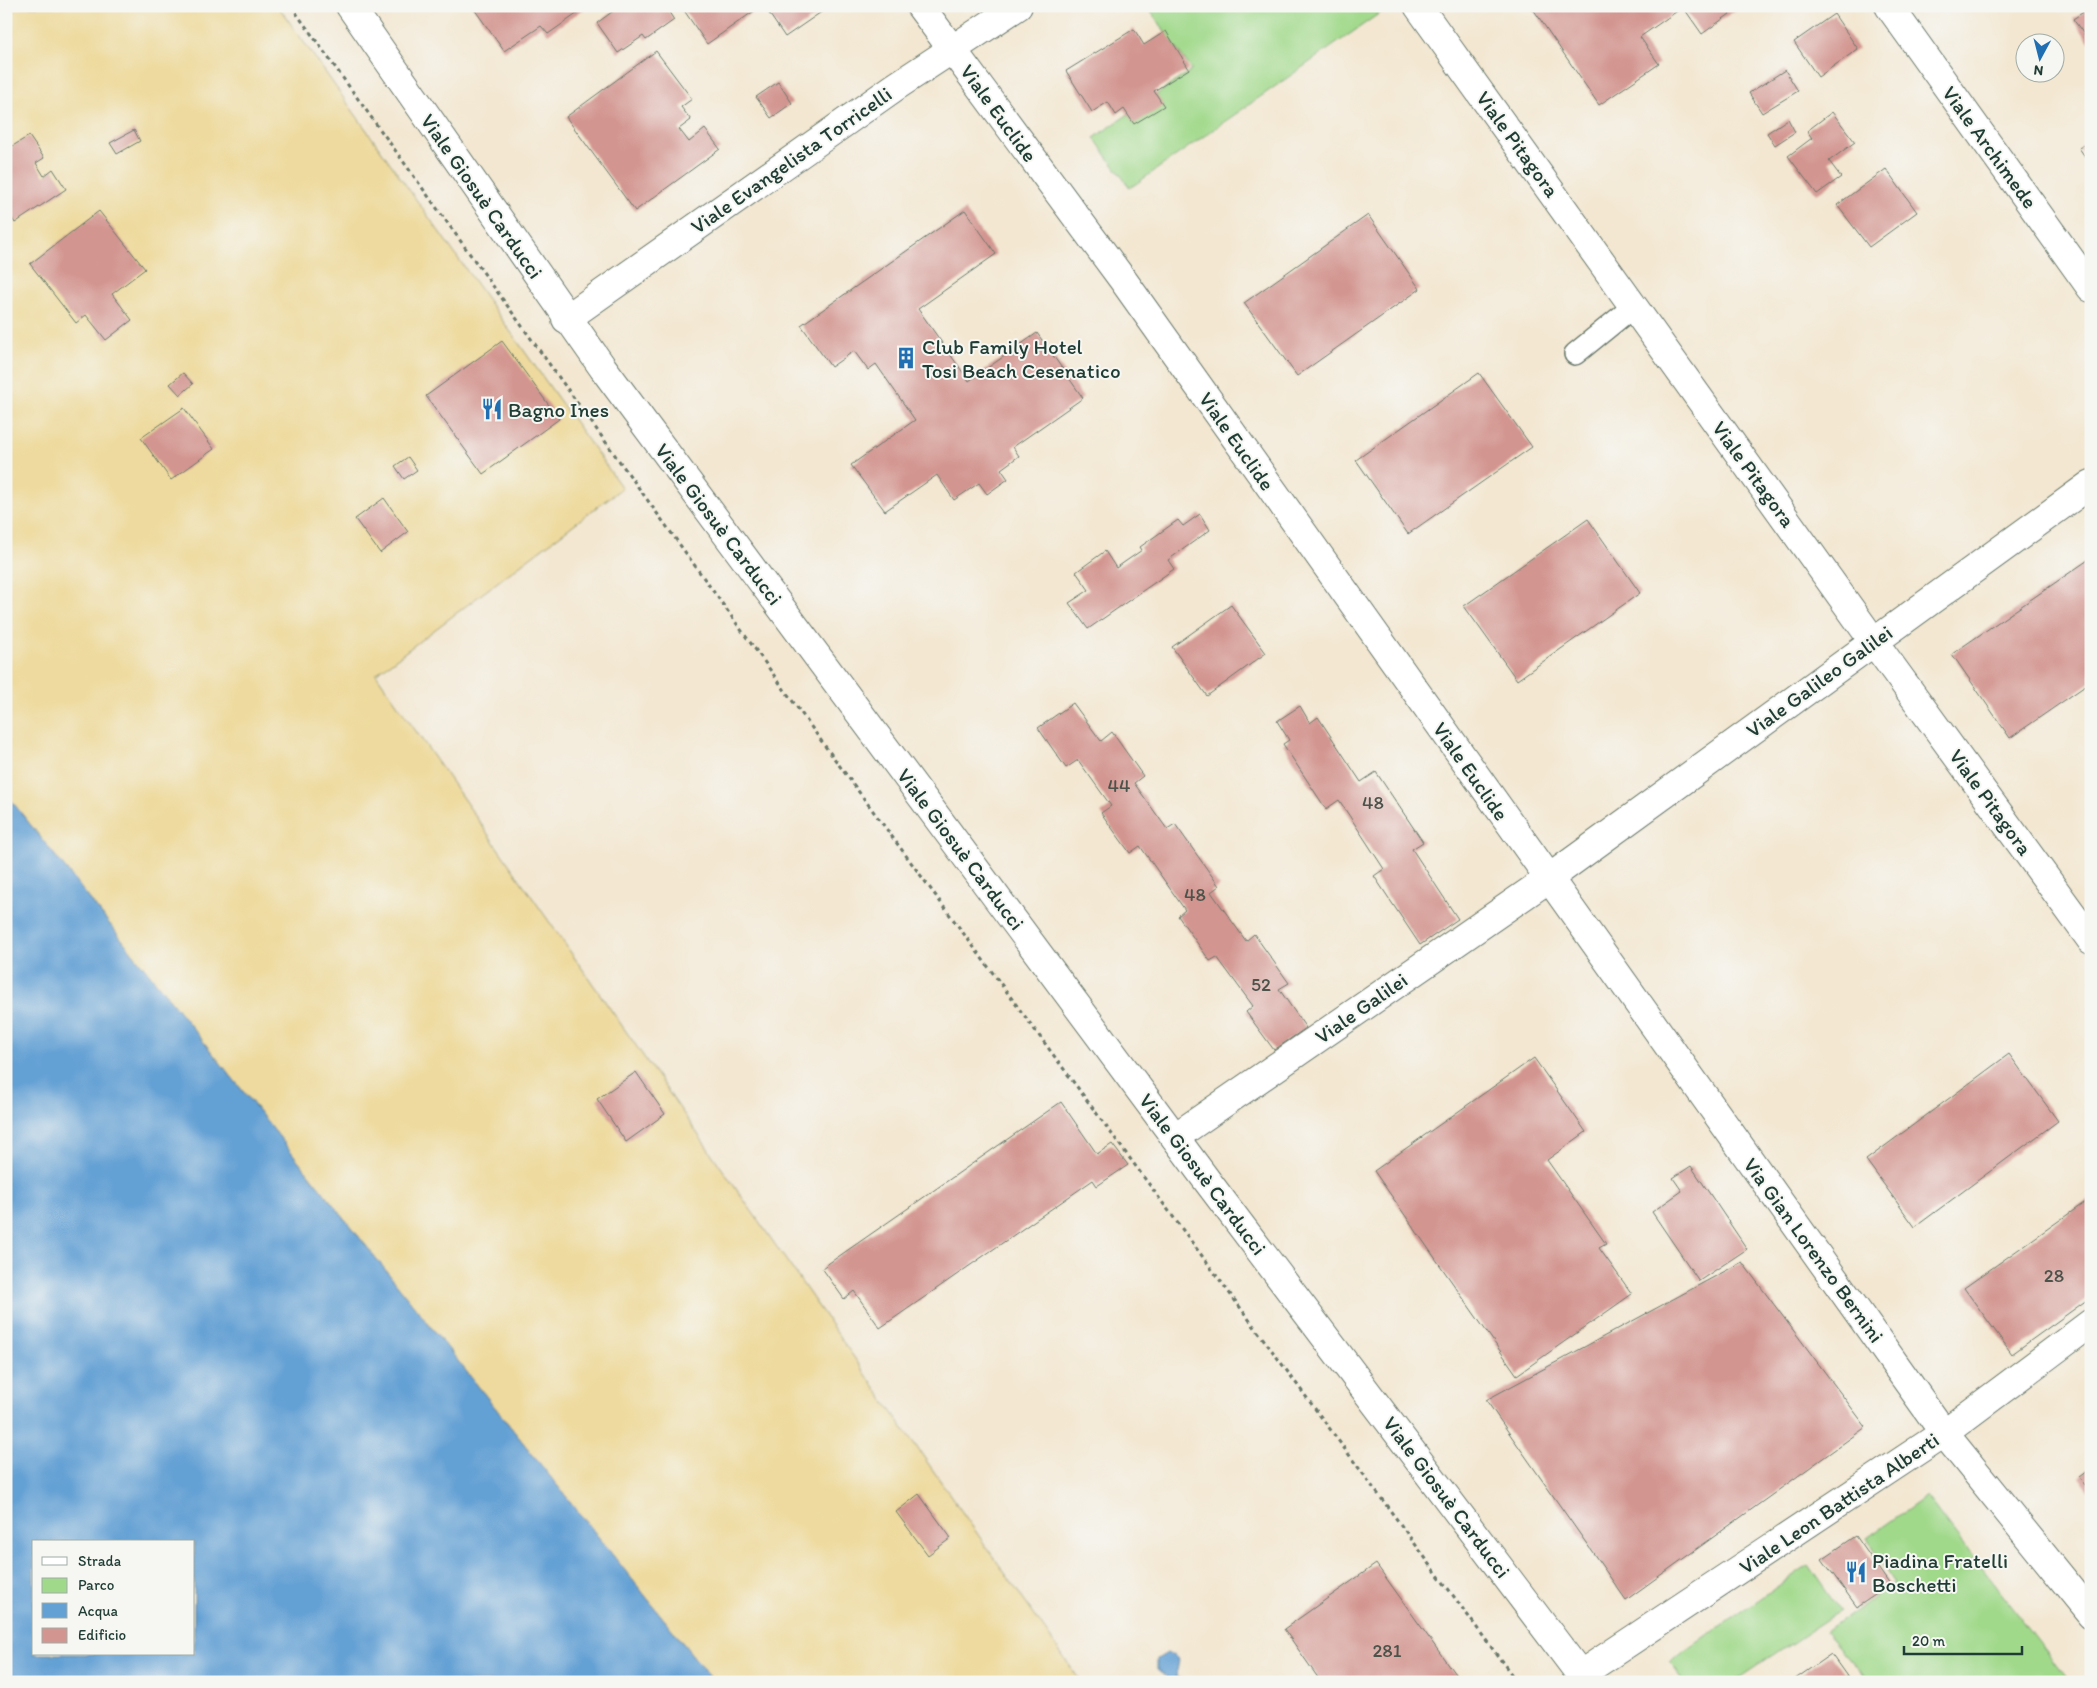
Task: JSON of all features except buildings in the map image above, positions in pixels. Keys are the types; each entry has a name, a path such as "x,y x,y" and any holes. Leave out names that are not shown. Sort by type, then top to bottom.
{"street":[{"name":"Viale Giosuè Carducci","path":"350,6 566,318 1175,1137 1584,1678"},
{"name":"Viale Euclide","path":"920,6 1123,280 1548,878"},
{"name":"Viale Evangelista Torricelli","path":"566,318 894,87 1018,6"},
{"name":"Viale Pitagora","path":"1418,6 1874,642 2091,940"},
{"name":"Viale Archimede","path":"1889,6 2091,288"},
{"name":"Viale Galileo Galilei","path":"1548,878 2091,484"},
{"name":"Viale Galilei","path":"1175,1137 1548,878"},
{"name":"Via Gian Lorenzo Bernini","path":"1548,878 1944,1433 2091,1614"},
{"name":"Viale Leon Battista Alberti","path":"1584,1678 1944,1433 2091,1323"}],"lane":[{"path":"1575,354 1634,306"}],"path":[{"path":"291,6 825,746 1517,1682"}],"green space":[{"path":"1147,6 1390,6 1130,188 1094,138 1192,70"},
{"path":"1926,1496 2069,1682 1870,1682 1826,1632 1894,1583 1867,1538"},
{"path":"1808,1565 1840,1611 1734,1682 1684,1682 1670,1662"}],"sand":[{"path":"6,6 278,6 622,488 376,674 1081,1682 714,1682 6,794"}],"water":[{"path":"6,794 714,1682 6,1682"},
{"path":"1167,1653 1179,1660 1176,1677 1189,1682 1166,1682 1167,1677 1157,1669 1157,1659"}],"place":[{"name":"Club Family Hotel Tosi Beach Cesenatico","path":"906,358"},
{"name":"Bagno Ines","path":"492,409"},
{"name":"Piadina Fratelli Boschetti","path":"1856,1572"}]}
